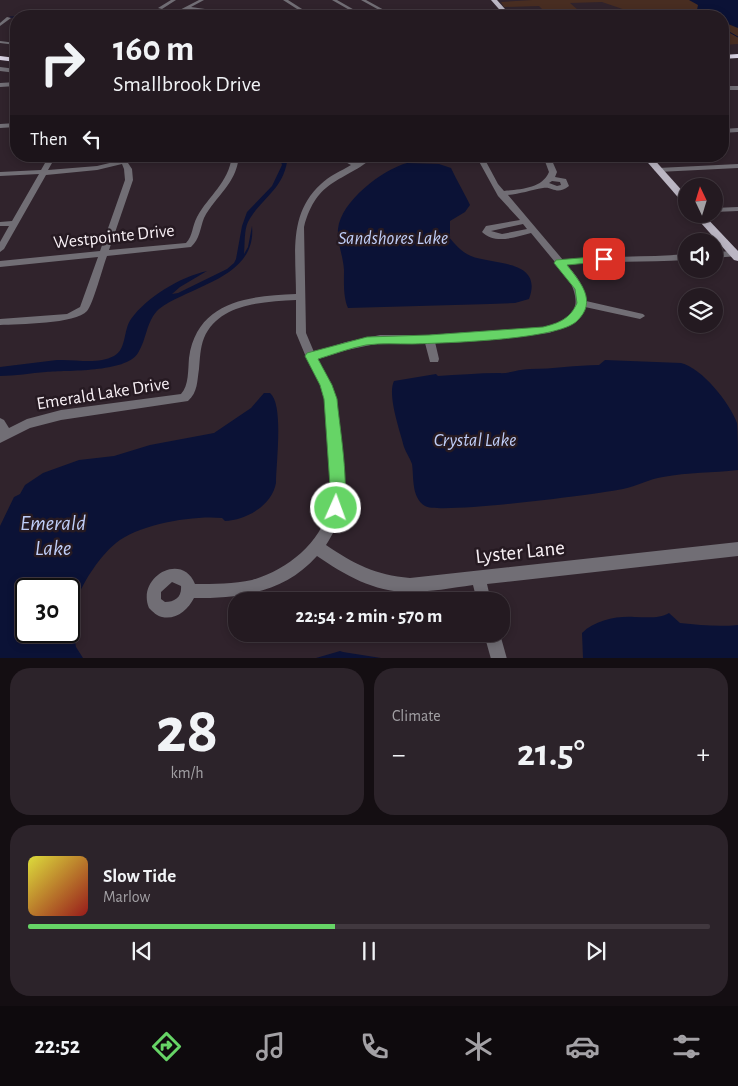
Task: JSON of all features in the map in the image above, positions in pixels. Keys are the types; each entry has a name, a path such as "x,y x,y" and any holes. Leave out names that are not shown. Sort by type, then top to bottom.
{"main road":[{"path":"494,0 503,10"},
{"path":"651,162 678,192"},
{"path":"706,223 736,256"}],"street":[{"path":"160,8 174,0"},
{"path":"182,10 200,0"},
{"path":"287,0 302,10"},
{"path":"334,0 352,10"},
{"path":"363,0 382,10"},
{"path":"186,8 202,10"},
{"path":"0,25 9,18"},
{"path":"0,249 50,162"},
{"path":"0,174 86,169 124,162 128,169 129,180 104,254 81,312 68,317 0,322"},
{"name":"Westpointe Drive","path":"0,264 177,247 191,244 200,219 232,176 235,162"},
{"path":"350,162 356,165"},
{"path":"189,591 236,590 263,584 299,564 316,547 329,528 336,508 337,486 330,399 326,385 301,333 300,227 304,212 313,197 324,185 361,162"},
{"path":"311,356 367,341 429,339 549,330 572,320 582,303 580,289 533,230 501,194 483,162"},
{"path":"501,194 534,188 544,184 552,178 553,170 549,162"},
{"path":"658,170 738,166"},
{"path":"544,184 557,189 565,186 563,181 552,178"},
{"path":"723,209 738,208"},
{"path":"525,221 489,228 486,232 490,236 497,237 533,230"},
{"path":"0,224 15,223"},
{"path":"723,255 736,256"},
{"path":"559,263 592,259 649,260 678,258"},
{"name":"Emerald Lake Drive","path":"3,436 28,424 60,415 184,398 190,391 198,340 203,330 215,317 229,308 245,302 300,297"},
{"path":"582,303 640,316"},
{"path":"429,339 434,359"},
{"path":"0,423 3,436"},
{"name":"Lyster Lane","path":"316,547 370,580 410,585 738,549"},
{"path":"479,578 482,592"},
{"path":"494,642 498,658"}],"shaded area":[{"path":"532,0 738,0 738,44 729,45 729,10 625,10 602,2 570,3 578,10 543,10 539,6 504,7 501,2"}],"water":[{"path":"689,0 738,0 738,28 729,24 729,10 697,10 698,5"},
{"path":"281,162 287,162 276,188 258,207 248,222 245,233 244,254 248,247 252,226 251,244 244,258 233,269 219,278 159,309 149,325 138,353 131,359 121,364 95,369 0,376 0,367 57,360 101,360 114,356 121,349 131,319 155,296 175,283 207,271 172,294 178,293 227,269 234,263 247,212 272,186 282,165"},
{"name":"Sandshores Lake","path":"407,163 439,164 451,168 470,205 465,212 450,221 450,234 448,236 461,250 471,256 503,263 523,270 529,277 532,286 529,299 515,303 348,308 338,234 341,218 364,188 386,172"},
{"name":"Crystal Lake","path":"605,360 681,363 698,372 722,397 737,423 738,470 672,475 623,489 487,506 437,508 425,506 417,497 413,481 412,464 404,447 393,404 392,387 394,381 436,374 438,376 503,373 526,369 599,365"},
{"name":"Emerald Lake","path":"264,393 270,393 277,409 278,421 276,483 274,491 264,504 242,518 225,521 222,518 210,517 167,522 126,536 110,548 99,561 80,593 80,578 15,578 15,643 75,643 83,658 0,658 0,526 14,497 20,494 25,485 43,473 79,460 114,456 150,445 214,433 251,408"},
{"path":"669,613 680,623 716,626 738,625 738,658 583,658 582,633 593,625 614,618 657,617"},
{"path":"340,651 343,652 381,658 316,658"}],"waterway":[{"path":"729,32 738,37"}],"route":[{"path":"336,508 337,486 332,410 326,385 311,356 380,339 429,339 549,330 572,320 582,303 580,289 559,263 604,259"}]}
